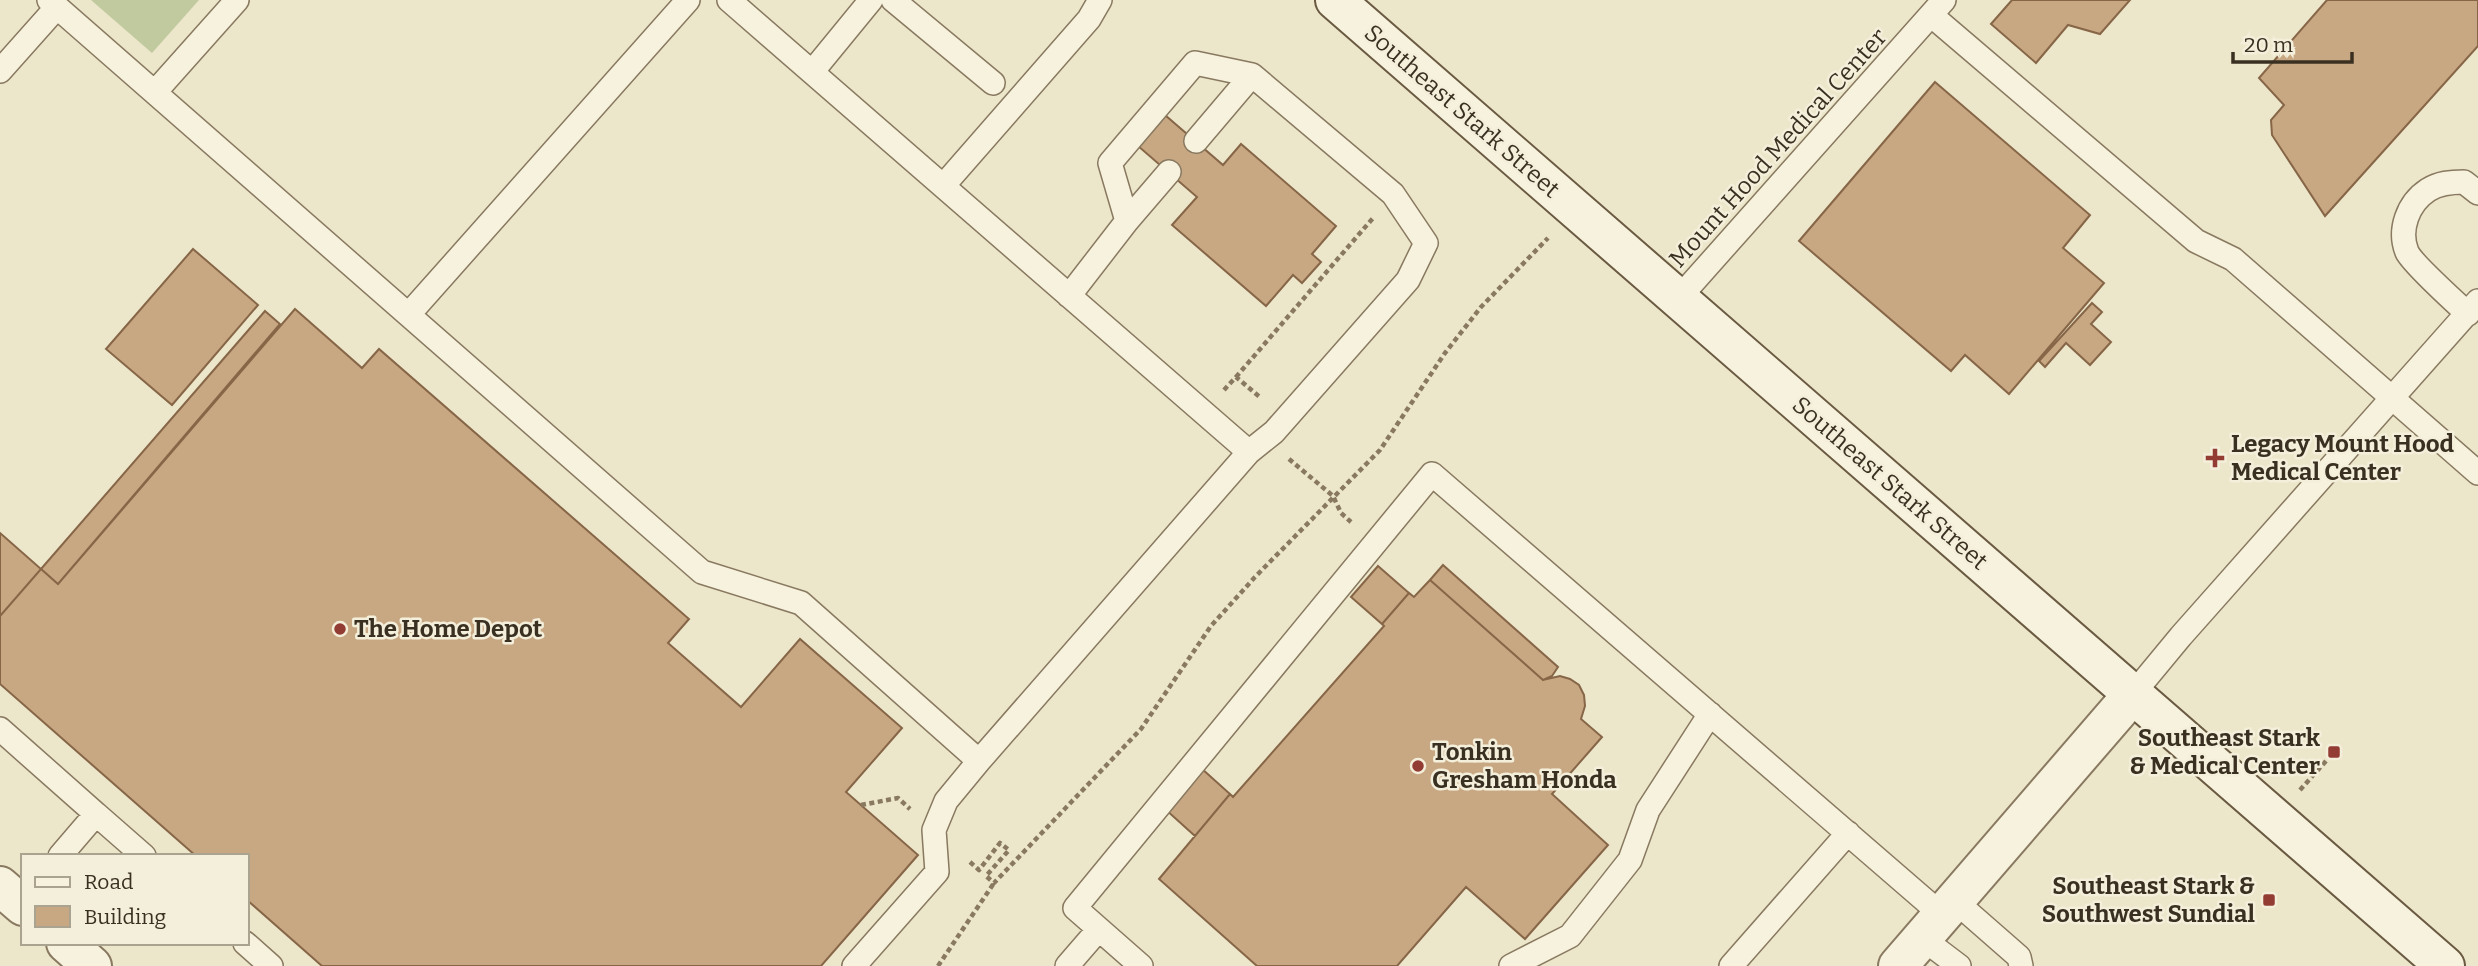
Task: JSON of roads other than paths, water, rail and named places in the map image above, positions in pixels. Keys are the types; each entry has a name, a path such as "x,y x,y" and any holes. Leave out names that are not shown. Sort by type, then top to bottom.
{"main road":[{"name":"Southeast Stark Street","path":"1335,0 2445,966"},
{"path":"1929,930 2133,694"},
{"path":"68,945 92,966"}],"lane":[{"path":"155,92 237,0"},
{"path":"409,314 688,0"},
{"path":"729,0 1249,452"},
{"path":"812,72 871,0"},
{"path":"893,0 993,83"},
{"path":"943,186 1089,19 1101,0"},
{"path":"0,71 53,3 702,572 801,603 979,761"},
{"path":"1938,8 2196,241 2233,259 2478,474"},
{"name":"Mount Hood Medical Center","path":"1678,299 1938,8"},
{"path":"854,966 937,872 934,830 946,801 1249,452 1274,432 1408,279 1426,243 1393,194 1252,75 1195,63 1110,163 1128,221"},
{"path":"1196,141 1252,75"},
{"path":"1069,296 1169,173"},
{"path":"2133,694 2473,308 2407,254 2403,235 2406,218 2415,201 2428,189 2445,182 2464,182 2478,193"},
{"path":"1141,966 1075,908 1432,474 1848,833 1959,966"},
{"path":"1511,966 1570,936 1605,892 1630,860 1648,810 1710,714"},
{"path":"0,729 142,854"},
{"path":"62,854 96,814"},
{"path":"1731,966 1848,833"},
{"path":"1068,966 1099,929"},
{"path":"1929,930 2019,957 2021,966"},
{"path":"247,945 271,966"}],"place":[{"name":"Legacy Mount Hood Medical Center","path":"2215,458"},
{"name":"The Home Depot","path":"340,629"},
{"name":"Southeast Stark & Medical Center","path":"2334,752"},
{"name":"Tonkin Gresham Honda","path":"1418,766"},
{"name":"Southeast Stark & Southwest Sundial","path":"2269,900"}]}
